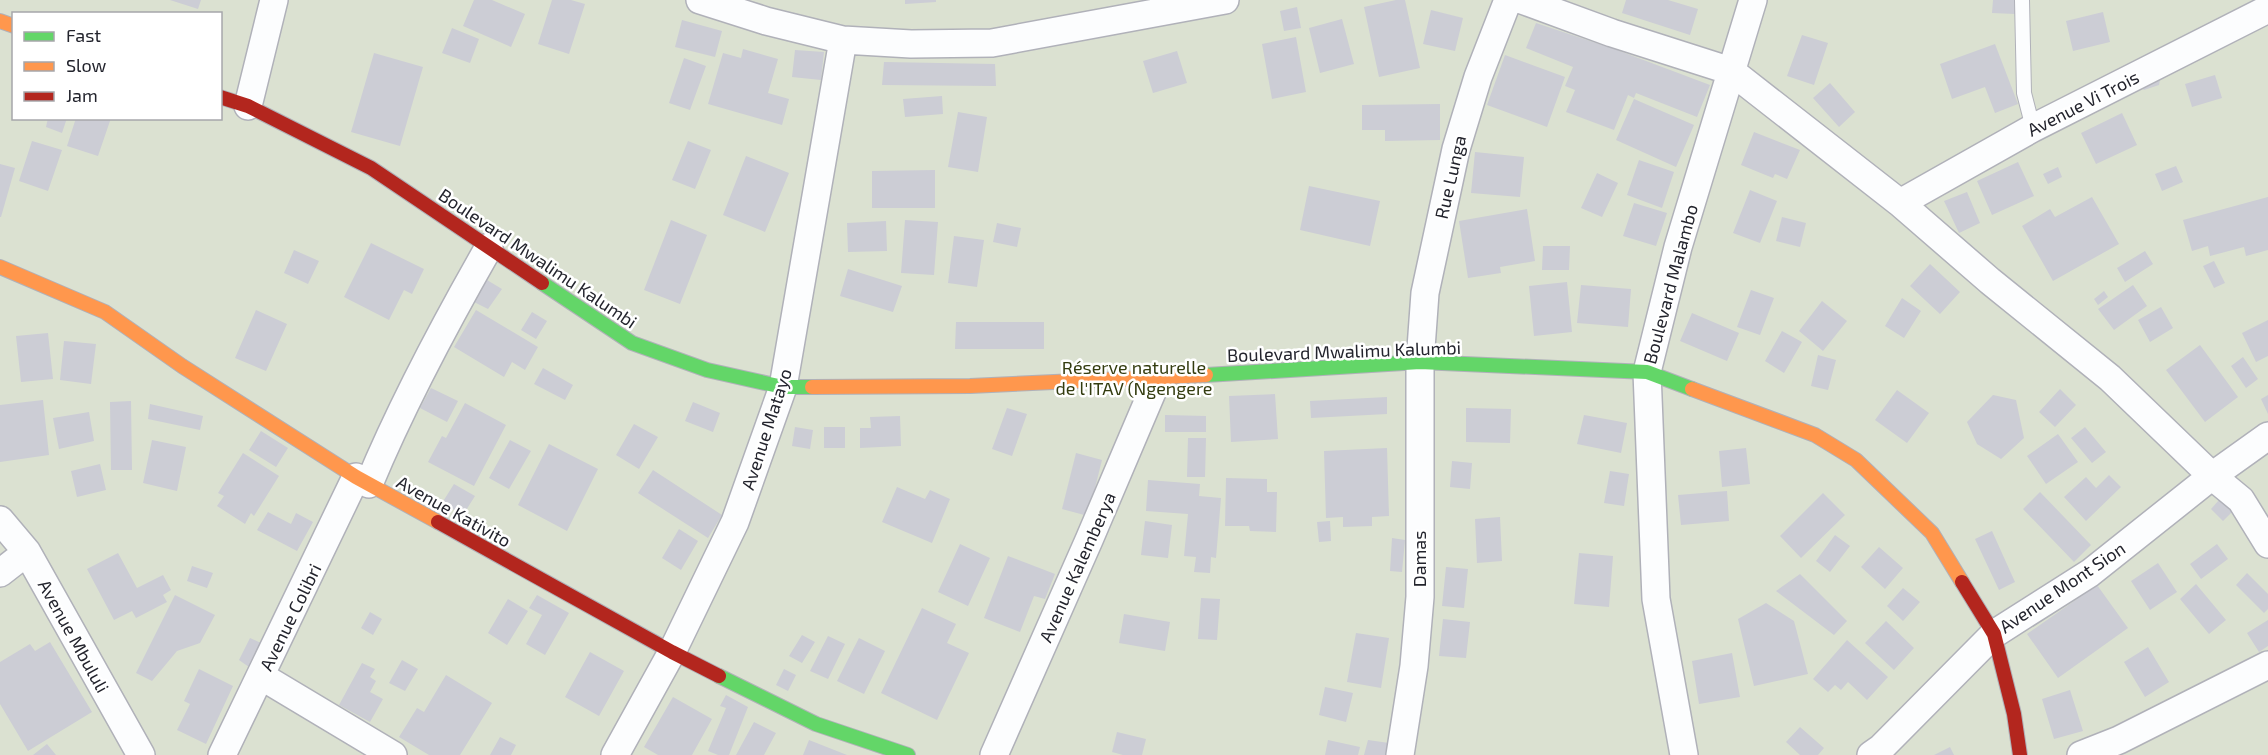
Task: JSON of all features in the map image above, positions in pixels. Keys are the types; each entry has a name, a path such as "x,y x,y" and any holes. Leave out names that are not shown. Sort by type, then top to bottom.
{"street":[{"path":"248,106 274,0"},
{"path":"700,0 767,10 843,40 911,44 992,43 1225,0"},
{"name":"Rue Lunga","path":"1420,362 1425,293 1456,149 1478,77 1508,0"},
{"path":"1522,0 1612,33 1731,71 1900,203 1990,281 2110,378 2212,476 2241,500 2268,544"},
{"name":"Boulevard Malambo","path":"1684,755 1656,599 1647,372 1678,247 1753,0"},
{"name":"Avenue Vi Trois","path":"1900,203 2033,128 2268,9"},
{"name":"Avenue Matayo","path":"615,755 672,652 735,522 783,387 843,40"},
{"name":"Boulevard Mwalimu Kalumbi","path":"222,97 248,106 371,168 632,343 707,370 783,387 970,386 1158,378 1420,362 1647,372 1815,435 1856,460 1932,533 1994,634 2014,714 2020,755"},
{"name":"Avenue Colibri","path":"222,755 363,481 489,247"},
{"name":"Avenue Kativito","path":"0,267 105,312 182,366 363,481 672,652 816,724 908,755"},
{"name":"Damas","path":"1400,755 1414,666 1420,597 1420,362"},
{"name":"Avenue Kalemberya","path":"994,755 1158,378"},
{"name":"Avenue Mont Sion","path":"1871,755 1881,748 1994,634 2090,573 2212,476 2268,436"},
{"name":"Avenue Mbululi","path":"0,520 27,552 141,755"},
{"path":"0,573 27,552"},
{"path":"2081,755 2139,731 2268,665"},
{"path":"261,676 393,755"}],"lane":[{"path":"2022,0 2024,93 2033,128"}],"green space":[{"name":"Réserve naturelle de l'ITAV (Ngengere","path":"0,0 2268,0 2268,755 0,755"}],"building":[{"path":"170,0 201,0 198,9"},
{"path":"474,0 492,0 525,14 511,47 463,26"},
{"path":"552,0 571,0 585,4 569,54 538,44"},
{"path":"905,0 936,0 936,2 905,4"},
{"path":"1405,0 1420,68 1379,77 1364,7"},
{"path":"1626,0 1668,0 1698,9 1690,35 1622,13"},
{"path":"1993,0 2016,0 2015,14 1992,13"},
{"path":"1297,7 1301,28 1284,31 1280,11"},
{"path":"1431,10 1463,18 1455,51 1423,44"},
{"path":"2103,12 2110,42 2073,51 2066,21"},
{"path":"1342,19 1354,64 1320,73 1309,28"},
{"path":"682,20 722,31 715,57 675,47"},
{"path":"1536,23 1710,85 1697,117 1636,93 1634,98 1628,95 1614,130 1566,112 1575,90 1565,86 1573,67 1526,48"},
{"path":"452,28 479,39 470,63 442,53"},
{"path":"1802,35 1828,43 1814,85 1787,76"},
{"path":"1296,37 1306,92 1272,99 1262,44"},
{"path":"1995,44 2018,104 1995,113 1985,87 1952,99 1940,64"},
{"path":"743,49 778,59 768,93 789,99 782,125 708,104 723,53 741,58"},
{"path":"795,50 824,52 821,80 792,77"},
{"path":"1177,51 1187,83 1153,93 1143,61"},
{"path":"374,53 423,67 400,146 351,132"},
{"path":"1505,55 1565,77 1547,127 1487,105"},
{"path":"684,58 706,66 690,110 669,103"},
{"path":"884,62 995,64 996,86 882,85"},
{"path":"2215,75 2222,98 2192,107 2185,84"},
{"path":"2160,80 2159,85 2144,90 2141,87"},
{"path":"1830,83 1855,112 1839,127 1813,98"},
{"path":"942,96 943,114 905,117 903,99"},
{"path":"1634,99 1694,125 1676,167 1616,140"},
{"path":"1440,104 1440,140 1385,141 1385,130 1362,130 1362,105"},
{"path":"958,112 987,117 978,172 948,167"},
{"path":"2122,113 2137,145 2096,164 2081,133"},
{"path":"48,120 66,120 62,133 46,127"},
{"path":"75,120 110,120 98,156 67,146"},
{"path":"1754,132 1800,150 1787,179 1775,174 1773,178 1741,165"},
{"path":"32,141 62,150 48,191 19,181"},
{"path":"688,141 711,150 695,189 672,180"},
{"path":"1475,152 1524,157 1520,197 1471,193"},
{"path":"746,156 789,173 765,232 723,215"},
{"path":"1639,160 1674,172 1662,208 1627,195"},
{"path":"2018,162 2034,196 1992,215 1977,181"},
{"path":"0,164 15,168 1,217 0,217"},
{"path":"2176,166 2183,182 2162,191 2155,174"},
{"path":"2058,167 2062,177 2048,184 2043,174"},
{"path":"935,170 935,208 872,208 872,171"},
{"path":"1597,173 1618,183 1602,217 1581,208"},
{"path":"1309,186 1380,201 1370,246 1300,230"},
{"path":"1750,190 1777,201 1760,243 1733,233"},
{"path":"1967,192 1980,223 1959,233 1944,201"},
{"path":"2092,197 2119,244 2053,281 2022,226 2050,209 2055,217"},
{"path":"2268,197 2268,250 2246,256 2244,247 2210,256 2208,246 2192,251 2183,220"},
{"path":"1634,203 1667,213 1656,246 1623,236"},
{"path":"1527,209 1535,261 1500,267 1501,273 1468,278 1459,221"},
{"path":"1782,217 1806,223 1800,247 1776,241"},
{"path":"671,220 707,235 680,304 644,290"},
{"path":"905,220 938,222 934,275 901,273"},
{"path":"886,221 887,251 848,252 847,223"},
{"path":"997,223 1021,228 1017,247 993,242"},
{"path":"954,236 984,240 977,287 948,283"},
{"path":"371,243 424,269 412,294 404,290 389,320 344,297"},
{"path":"1543,246 1570,246 1569,270 1542,270"},
{"path":"294,250 319,261 308,284 284,273"},
{"path":"2145,251 2153,264 2125,282 2117,268"},
{"path":"2214,261 2225,283 2214,288 2203,266"},
{"path":"1930,264 1960,292 1940,314 1910,286"},
{"path":"848,269 902,286 893,312 840,296"},
{"path":"487,280 502,289 488,309 474,302"},
{"path":"1567,282 1572,332 1534,336 1529,286"},
{"path":"1581,285 1631,289 1628,327 1577,323"},
{"path":"2133,285 2147,306 2114,330 2098,309"},
{"path":"1751,290 1774,298 1760,335 1737,327"},
{"path":"2104,291 2108,297 2098,305 2094,299"},
{"path":"1902,298 1921,311 1904,338 1885,326"},
{"path":"1822,301 1847,321 1823,351 1799,331"},
{"path":"2161,307 2173,328 2150,342 2138,320"},
{"path":"256,310 287,324 266,371 235,358"},
{"path":"476,310 538,347 525,370 512,362 504,377 454,347"},
{"path":"532,312 547,321 536,339 521,330"},
{"path":"1692,313 1739,333 1727,361 1680,341"},
{"path":"2268,320 2268,356 2256,362 2242,333"},
{"path":"956,322 1044,322 1044,349 955,349"},
{"path":"1782,331 1802,342 1784,373 1765,361"},
{"path":"48,333 53,379 21,382 16,336"},
{"path":"64,341 96,344 91,384 60,380"},
{"path":"2200,345 2238,397 2205,422 2166,370"},
{"path":"1818,355 1836,360 1828,390 1811,386"},
{"path":"2243,357 2258,379 2246,388 2231,366"},
{"path":"543,368 573,385 565,400 534,384"},
{"path":"431,388 458,401 447,422 420,408"},
{"path":"2060,389 2076,405 2055,427 2039,412"},
{"path":"1897,390 1929,413 1907,443 1875,420"},
{"path":"1275,394 1278,439 1231,442 1229,396"},
{"path":"1993,395 2016,400 2024,438 2001,459 1977,444 1967,422"},
{"path":"2268,395 2268,414 2261,399"},
{"path":"1387,397 1387,414 1311,418 1310,401"},
{"path":"43,400 49,455 0,462 0,405"},
{"path":"131,401 132,470 111,470 110,402"},
{"path":"693,402 720,413 713,432 685,421"},
{"path":"465,403 506,425 474,486 428,462 442,436 446,438"},
{"path":"150,404 203,416 200,430 148,419"},
{"path":"1007,408 1027,414 1012,456 992,449"},
{"path":"1466,408 1511,409 1510,443 1466,442"},
{"path":"89,412 94,441 59,449 53,418"},
{"path":"1165,415 1206,416 1206,432 1165,432"},
{"path":"1584,415 1627,423 1621,453 1577,444"},
{"path":"900,416 901,446 860,448 860,428 871,428 870,417"},
{"path":"634,424 658,437 639,469 616,455"},
{"path":"795,427 813,430 810,449 792,446"},
{"path":"824,427 845,427 845,448 824,448"},
{"path":"2085,427 2106,452 2092,463 2071,438"},
{"path":"261,431 288,448 276,467 249,450"},
{"path":"2058,434 2078,462 2046,484 2027,456"},
{"path":"1188,438 1206,438 1205,477 1187,477"},
{"path":"152,440 186,447 177,491 143,483"},
{"path":"510,440 531,451 509,489 489,478"},
{"path":"549,444 598,469 567,531 518,505"},
{"path":"1387,448 1389,516 1372,517 1372,526 1343,527 1343,517 1326,518 1324,451"},
{"path":"1746,448 1750,484 1722,487 1719,451"},
{"path":"243,453 279,476 254,516 251,513 245,524 217,506 224,496 218,493"},
{"path":"1076,453 1102,460 1088,516 1062,509"},
{"path":"1452,461 1472,463 1470,489 1450,487"},
{"path":"100,464 106,490 77,497 71,471"},
{"path":"653,470 722,515 708,538 638,493"},
{"path":"1610,471 1629,474 1624,506 1604,503"},
{"path":"2109,475 2121,487 2086,521 2064,497 2086,477 2096,488"},
{"path":"1226,478 1267,479 1267,492 1277,492 1276,532 1250,531 1249,526 1225,526"},
{"path":"1148,480 1200,484 1199,496 1221,498 1216,558 1211,557 1210,573 1194,572 1196,557 1184,556 1188,514 1146,511"},
{"path":"454,484 475,496 463,515 442,503"},
{"path":"897,487 925,499 930,490 950,499 932,543 882,522"},
{"path":"1727,491 1729,521 1681,525 1678,495"},
{"path":"2040,492 2091,545 2074,562 2023,509"},
{"path":"1823,493 1845,515 1801,558 1780,536"},
{"path":"2219,500 2232,512 2223,521 2211,509"},
{"path":"268,512 291,524 296,513 313,522 297,551 257,530"},
{"path":"1500,517 1502,561 1477,563 1475,519"},
{"path":"1145,521 1172,525 1168,558 1141,555"},
{"path":"1330,521 1331,541 1319,542 1317,522"},
{"path":"679,529 698,541 681,570 662,558"},
{"path":"1992,531 2015,582 1999,590 1975,539"},
{"path":"1835,535 1850,546 1830,572 1816,561"},
{"path":"1392,538 1405,540 1402,572 1390,571"},
{"path":"960,544 990,558 968,606 938,592"},
{"path":"2217,544 2228,559 2201,579 2190,564"},
{"path":"1879,547 1903,568 1885,589 1861,567"},
{"path":"118,553 137,588 163,575 171,590 163,595 167,602 136,618 132,611 114,620 87,569"},
{"path":"1579,553 1613,556 1609,607 1574,604"},
{"path":"1008,556 1055,574 1045,599 1034,596 1020,632 984,618"},
{"path":"2158,563 2177,592 2150,610 2131,581"},
{"path":"192,566 213,573 207,588 187,581"},
{"path":"1446,567 1468,569 1464,608 1442,606"},
{"path":"2247,573 2268,594 2268,609 2264,613 2236,585"},
{"path":"1800,574 1847,621 1834,635 1776,591"},
{"path":"2196,584 2226,620 2209,634 2180,599"},
{"path":"2097,585 2128,628 2058,678 2027,634"},
{"path":"1903,588 1920,602 1903,621 1887,606"},
{"path":"175,595 215,615 200,643 177,651 152,681 136,673"},
{"path":"537,595 569,613 545,655 526,644 542,615 529,608"},
{"path":"1201,598 1220,599 1217,640 1198,639"},
{"path":"508,599 528,611 507,645 488,633"},
{"path":"1766,603 1794,621 1808,674 1754,686 1738,619"},
{"path":"922,608 956,624 947,643 969,653 937,720 881,693"},
{"path":"370,612 382,619 373,635 361,628"},
{"path":"1124,614 1170,622 1165,651 1119,643"},
{"path":"1443,619 1470,622 1466,658 1439,656"},
{"path":"2268,620 2268,646 2259,652 2247,633"},
{"path":"1886,621 1914,648 1894,670 1865,643"},
{"path":"1356,633 1389,638 1381,688 1347,682"},
{"path":"802,635 815,642 802,663 789,656"},
{"path":"828,636 845,644 828,679 810,671"},
{"path":"250,638 261,643 249,667 239,660"},
{"path":"859,638 885,651 864,694 837,681"},
{"path":"1847,640 1888,677 1867,700 1848,682 1841,690 1835,685 1828,692 1813,679"},
{"path":"50,642 92,712 28,751 0,704 0,662 30,644 35,651"},
{"path":"2148,647 2169,682 2145,697 2124,662"},
{"path":"590,652 624,671 599,716 565,697"},
{"path":"1732,653 1740,697 1699,704 1692,661"},
{"path":"402,660 418,669 405,691 389,683"},
{"path":"362,663 375,669 370,677 376,681 370,692 383,699 370,722 339,705"},
{"path":"199,669 233,686 206,744 177,730 190,704 184,701"},
{"path":"784,669 796,675 788,691 776,685"},
{"path":"446,675 492,703 460,755 429,755 399,737 417,708 424,712"},
{"path":"1325,687 1353,693 1346,722 1319,715"},
{"path":"2070,690 2083,731 2054,739 2042,699"},
{"path":"726,695 748,707 729,755 718,755 708,751 726,708 720,706"},
{"path":"673,697 712,719 692,755 658,755 644,747"},
{"path":"754,722 776,733 764,755 736,755"},
{"path":"1800,727 1824,748 1818,755 1800,755 1786,742"},
{"path":"1117,732 1146,739 1142,755 1123,755 1112,752"},
{"path":"500,737 516,745 511,755 490,755"},
{"path":"809,740 847,755 803,755"},
{"path":"1328,740 1360,747 1358,755 1325,755"},
{"path":"1368,740 1389,743 1387,755 1364,755"},
{"path":"47,744 56,755 33,755"},
{"path":"1950,747 1954,755 1934,755"}],"traffic: fast":[{"path":"542,283 632,343 707,370 783,387 812,387"},
{"path":"1206,375 1420,362 1647,372 1692,389"},
{"path":"719,676 816,724 908,755"}],"traffic: slow":[{"path":"0,21 12,25"},
{"path":"0,267 105,312 182,366 356,477 438,522"},
{"path":"812,387 970,386 1206,375"},
{"path":"1692,389 1815,435 1856,460 1932,533 1962,582"}],"traffic: jam":[{"path":"222,98 248,106 371,168 542,283"},
{"path":"438,522 719,676"},
{"path":"1962,582 1994,634 2014,714 2020,755"}]}
